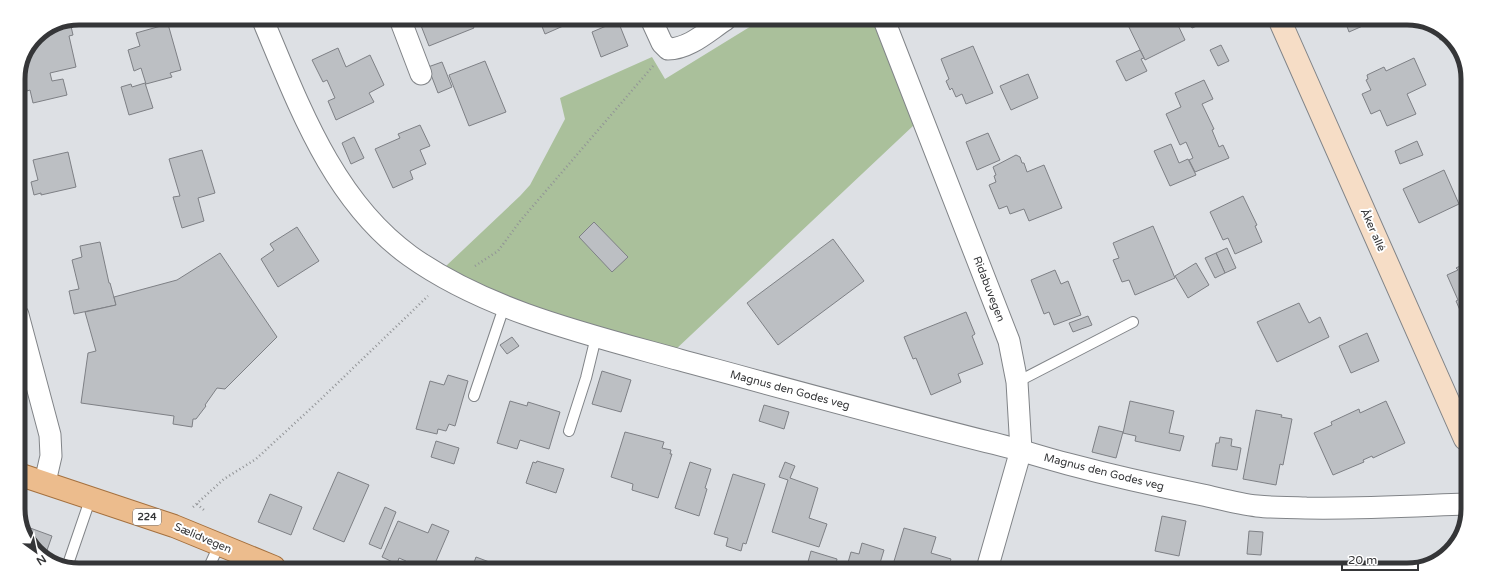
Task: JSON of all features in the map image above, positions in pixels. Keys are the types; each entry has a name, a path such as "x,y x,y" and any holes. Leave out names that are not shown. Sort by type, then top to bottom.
{"main road":[{"name":"Sælidvegen","path":"25,476 174,526 264,563"}],"street":[{"name":"Magnus den Godes veg","path":"265,25 304,118 346,188 371,222 410,256 446,278 504,307 596,337 864,411 1021,450 1073,465 1259,507 1357,509 1461,504"},
{"path":"402,25 421,74"},
{"path":"654,25 662,43 668,49 676,49 687,45 717,25"},
{"name":"Ridabuvegen","path":"886,25 1009,341 1017,382 1021,450 989,563"},
{"name":"Åker allé","path":"1282,25 1461,430"},
{"path":"25,341 50,435 51,456 45,482"}],"lane":[{"path":"474,396 504,307"},
{"path":"1017,382 1133,322"},
{"path":"569,431 586,378 596,337"},
{"path":"69,562 91,497"},
{"path":"211,563 219,545"}],"path":[{"path":"174,526 224,479 256,459 321,399 446,278 461,275 498,250 521,220 668,49"},
{"path":"197,504 210,516"}],"green space":[{"path":"753,25 874,25 914,125 674,351 501,296 471,283 446,266 530,185 565,119 560,98 652,57 665,79"}],"building":[{"path":"168,25 181,70 170,73 172,77 146,84 141,68 134,71 128,50 140,46 136,33"},
{"path":"421,25 473,25 474,28 429,46"},
{"path":"541,25 565,25 545,34"},
{"path":"609,25 620,25 628,46 601,57 592,32"},
{"path":"1128,25 1178,25 1185,40 1145,60"},
{"path":"1190,25 1199,25 1192,28"},
{"path":"1346,25 1365,25 1349,32"},
{"path":"71,26 73,35 69,36 76,67 50,73 52,81 63,79 67,95 33,103 30,90 27,91 25,82 26,68 34,49 49,34 58,29"},
{"path":"1221,45 1229,61 1218,66 1210,50"},
{"path":"973,46 993,93 966,104 962,94 956,97 952,88 950,90 946,81 949,79 941,59"},
{"path":"338,48 346,67 370,55 384,85 369,93 374,102 336,120 328,101 335,98 327,80 323,82 312,60"},
{"path":"1140,50 1144,58 1141,59 1147,71 1126,81 1116,61"},
{"path":"1414,58 1426,85 1407,94 1416,114 1387,126 1380,110 1371,114 1362,94 1371,90 1366,80 1368,79 1367,75 1384,67 1386,71"},
{"path":"485,61 506,112 469,126 449,75"},
{"path":"442,62 452,87 438,93 428,67"},
{"path":"1028,74 1038,98 1011,110 1000,86"},
{"path":"1204,80 1213,99 1202,104 1214,129 1212,130 1219,147 1223,145 1229,158 1195,172 1189,160 1193,158 1186,142 1180,145 1166,114 1181,107 1175,93"},
{"path":"145,83 153,108 129,115 121,87 131,84 132,87"},
{"path":"420,125 430,146 420,150 426,164 410,171 413,179 393,188 375,149 400,138 398,134"},
{"path":"988,133 1000,160 977,170 966,142"},
{"path":"354,137 364,158 351,164 342,143"},
{"path":"1417,141 1423,155 1400,164 1395,151"},
{"path":"1171,144 1179,163 1188,159 1196,175 1170,186 1154,151"},
{"path":"202,150 215,193 198,198 204,221 182,228 173,197 180,196 169,159"},
{"path":"68,152 76,187 41,195 41,193 34,195 31,182 38,180 33,160"},
{"path":"1016,155 1020,157 1022,163 1024,163 1027,172 1044,165 1062,208 1029,221 1024,209 1010,214 1007,206 999,209 989,185 996,182 994,176 996,175 993,167"},
{"path":"1444,170 1459,204 1419,223 1403,189"},
{"path":"1243,196 1257,225 1255,226 1262,242 1235,254 1228,238 1223,240 1210,212"},
{"path":"594,222 628,257 612,272 579,237"},
{"path":"1153,226 1175,278 1135,295 1129,280 1122,282 1113,260 1119,258 1113,243"},
{"path":"297,227 319,261 278,287 261,259 274,250 270,244"},
{"path":"833,239 864,281 778,345 747,303"},
{"path":"100,242 109,283 116,305 74,314 69,291 79,289 72,260 82,257 80,246"},
{"path":"1227,248 1236,268 1225,273 1216,253"},
{"path":"220,253 277,337 225,389 217,388 196,419 193,419 192,427 173,424 174,416 81,403 88,353 96,351 85,312 116,305 114,297 177,280"},
{"path":"1216,253 1225,273 1215,278 1205,258"},
{"path":"1196,263 1209,285 1188,298 1175,276"},
{"path":"1461,266 1461,312 1456,301 1458,300 1447,275 1458,270 1456,268"},
{"path":"1055,270 1061,284 1068,281 1081,315 1054,325 1049,312 1044,314 1031,280"},
{"path":"1299,303 1309,323 1320,317 1329,337 1277,362 1257,322"},
{"path":"966,312 975,334 972,336 983,364 958,374 961,382 931,395 916,358 913,359 904,337"},
{"path":"1088,316 1092,325 1073,332 1069,323"},
{"path":"1367,333 1379,361 1351,373 1339,346"},
{"path":"512,337 519,346 507,354 500,345"},
{"path":"602,371 631,380 621,412 592,404"},
{"path":"448,375 468,381 455,426 449,424 446,431 438,429 437,434 416,429 430,381 444,385"},
{"path":"510,401 527,406 528,402 560,412 549,449 520,440 517,449 497,443"},
{"path":"1130,401 1174,411 1169,433 1184,436 1180,451 1135,441 1136,436 1123,433"},
{"path":"1386,401 1405,443 1373,458 1372,456 1363,460 1364,462 1333,475 1314,433 1332,425 1331,422 1359,409 1360,413"},
{"path":"764,405 789,412 784,429 759,421"},
{"path":"1256,410 1282,415 1281,417 1292,419 1283,465 1280,464 1276,485 1243,479"},
{"path":"1099,426 1123,432 1116,458 1092,452"},
{"path":"625,432 664,442 662,448 671,450 670,454 672,454 658,498 632,490 633,484 611,477"},
{"path":"1220,437 1232,439 1231,446 1241,448 1237,470 1212,466 1216,443 1219,443"},
{"path":"436,441 459,448 454,464 431,457"},
{"path":"537,461 564,469 556,493 526,483 533,462 536,463"},
{"path":"690,462 711,469 699,516 675,508"},
{"path":"785,462 795,466 790,478 818,488 809,518 827,524 819,547 772,532 788,480 779,477"},
{"path":"338,472 369,485 344,542 313,529"},
{"path":"733,474 765,484 746,544 743,543 741,551 726,546 728,538 714,534"},
{"path":"270,494 302,507 291,535 258,522"},
{"path":"385,507 396,512 381,549 369,544"},
{"path":"1162,516 1186,521 1179,556 1155,551"},
{"path":"398,521 428,533 432,524 449,531 435,563 405,563 406,561 399,558 397,563 395,563 382,557"},
{"path":"29,527 41,532 30,532"},
{"path":"904,528 936,537 931,553 951,559 950,563 894,563"},
{"path":"1249,531 1263,532 1261,555 1247,554"},
{"path":"862,543 884,550 880,563 848,563 851,552 859,554"},
{"path":"811,551 837,559 836,563 808,563"},
{"path":"476,557 492,563 474,563"}]}
